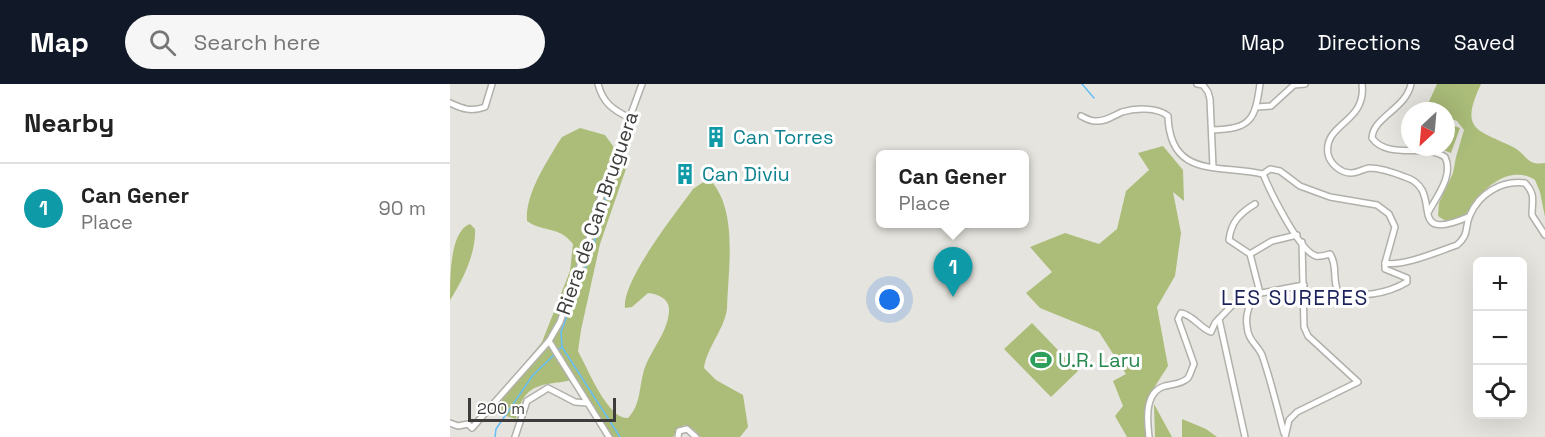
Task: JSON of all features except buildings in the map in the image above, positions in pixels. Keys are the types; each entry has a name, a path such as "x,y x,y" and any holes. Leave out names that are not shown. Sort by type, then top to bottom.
{"street":[{"path":"450,103 463,109 475,110 485,107 492,84"},
{"path":"598,84 603,100 617,112 630,118"},
{"name":"Riera de Can Bruguera","path":"450,423 458,426 468,424 472,428 549,341 560,322 588,243 596,210 642,84"},
{"path":"1197,84 1203,85 1208,92 1213,167"},
{"path":"1212,130 1243,126 1257,107 1260,84"},
{"path":"1257,107 1271,106 1294,85 1305,84"},
{"path":"1362,84 1362,101 1359,109 1334,132 1329,142 1330,161 1339,169 1351,173 1370,168 1410,178 1419,184 1424,193 1429,220 1442,226 1468,217 1484,195 1497,186 1516,182 1525,183 1532,192 1534,200 1532,215 1545,235"},
{"path":"1411,84 1403,101 1375,127 1372,138 1386,147 1435,153 1445,157 1448,166 1447,177 1428,213"},
{"path":"1081,116 1094,121 1112,118 1121,112 1142,109 1164,113 1168,116 1168,129 1173,143 1188,161 1263,174 1270,169 1280,171 1300,186 1330,197 1377,205 1389,214 1395,227 1385,269 1407,278 1407,282 1374,294 1338,292 1335,262 1330,254 1317,256 1310,252 1281,213 1263,174"},
{"path":"1255,204 1236,217 1229,240 1250,254 1257,294 1247,311 1247,327 1250,340 1260,351 1271,381 1284,437"},
{"path":"1385,263 1404,262 1457,245 1464,239 1468,230 1468,217"},
{"path":"1250,254 1272,241 1297,235"},
{"path":"1284,437 1289,420 1297,412 1358,382 1308,336 1304,327 1302,242"},
{"path":"1149,437 1150,398 1156,391 1188,377 1194,364 1178,319 1181,313 1186,314 1205,330 1211,332 1240,297 1304,285"},
{"path":"1219,320 1245,437"},
{"path":"549,341 609,437"},
{"path":"515,437 527,401 548,388 575,402 587,403"},
{"path":"678,437 679,431 687,429 696,437"}],"green space":[{"path":"1437,84 1481,84 1472,111 1472,120 1481,132 1513,147 1530,161 1545,163 1545,217 1535,180 1519,175 1504,178 1492,185 1458,220 1452,222 1438,216 1439,203 1453,173 1464,130 1455,120 1455,102 1429,102"},
{"path":"1455,126 1460,128 1455,142"},
{"path":"580,128 605,135 616,150 626,157 628,163 600,244 581,330 578,351 589,373 607,404 621,417 628,418 637,403 649,358 663,334 669,308 662,297 648,293 632,307 625,308 626,296 641,264 693,189 705,181 712,182 725,209 730,260 727,309 704,368 716,380 743,395 748,427 740,437 701,437 693,429 684,425 676,431 673,437 612,437 577,379 546,384 531,390 520,406 516,419 500,414 498,399 542,342 570,271 573,244 562,234 527,221 529,201 542,170 562,137"},
{"path":"1163,146 1183,170 1184,201 1173,192 1181,233 1175,276 1157,307 1168,366 1150,394 1145,437 1127,437 1115,416 1123,406 1113,381 1126,374 1099,332 1040,308 1026,293 1052,272 1030,247 1065,233 1099,244 1117,229 1126,191 1149,170 1138,153"},
{"path":"470,224 475,229 471,257 460,284 450,300 452,256 458,235"},
{"name":"U.R. Laru","path":"1032,323 1078,371 1051,397 1004,349"},
{"path":"1154,404 1172,437 1155,437"},
{"path":"1182,419 1206,429 1217,437 1182,437"}],"waterway":[{"path":"1082,84 1094,98"},
{"path":"558,350 562,347 561,332 593,247 614,167"},
{"path":"562,347 620,437"},
{"path":"495,437 496,429 533,375 555,354"}],"place":[{"name":"Can Torres","path":"716,137"},
{"name":"Can Diviu","path":"685,174"},
{"name":"Can Gener","path":"953,297"},
{"name":"U.R. Laru","path":"1041,360"}],"district":[{"name":"LES SURERES","path":"1295,297"}]}
